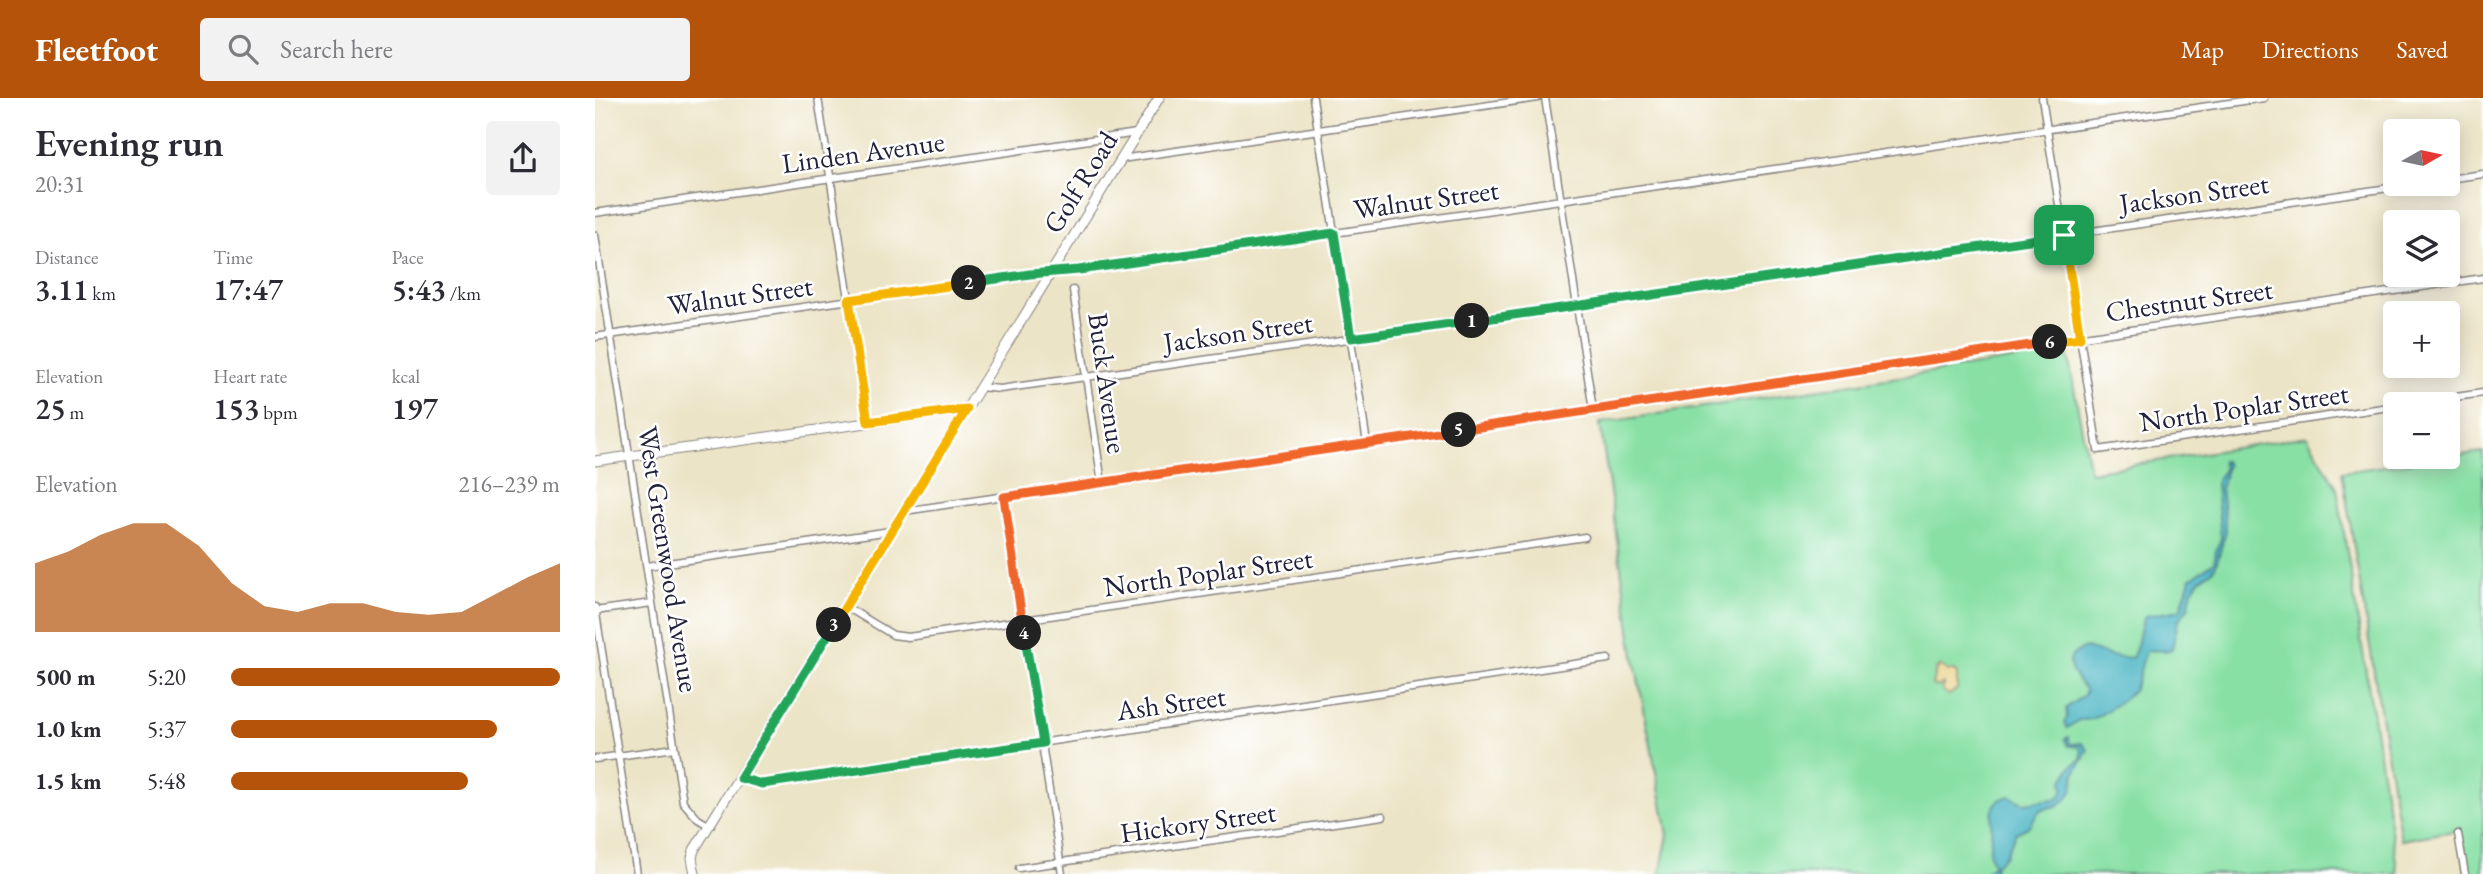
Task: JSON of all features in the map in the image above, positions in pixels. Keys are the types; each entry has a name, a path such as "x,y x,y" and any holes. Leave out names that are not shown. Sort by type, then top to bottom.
{"street":[{"path":"818,98 868,422"},
{"name":"Golf Road","path":"710,826 1159,98"},
{"path":"1313,98 1367,443"},
{"path":"1121,159 1538,98"},
{"path":"1545,98 1594,410"},
{"path":"2042,98 2080,338"},
{"name":"Walnut Street","path":"595,338 2263,98"},
{"name":"Linden Avenue","path":"595,213 1137,133"},
{"path":"2461,177 2483,174"},
{"name":"Jackson Street","path":"980,387 1000,389 1086,377 2383,189"},
{"name":"West Greenwood Avenue","path":"595,235 684,802 690,812 710,826"},
{"name":"Chestnut Street","path":"904,511 2483,278"},
{"name":"Buck Avenue","path":"1073,290 1102,483"},
{"name":"North Poplar Street","path":"2080,338 2098,450 2383,408"},
{"path":"2460,396 2483,393"},
{"path":"595,461 967,409"},
{"path":"1004,497 1062,874"},
{"path":"647,566 892,531"},
{"name":"North Poplar Street","path":"845,606 893,635 908,637 1585,537"},
{"path":"638,874 595,610 652,603"},
{"name":"Ash Street","path":"740,778 762,784 1608,659"},
{"path":"595,759 675,748"},
{"name":"Hickory Street","path":"1019,868 1383,816"},
{"path":"695,874 692,858 694,850 710,826"},
{"path":"2458,834 2465,874"}],"green space":[{"path":"2067,351 2090,472 2307,436 2337,488 2398,874 1660,874 1668,835 1634,657 1600,423"},
{"path":"2483,452 2483,874 2467,874 2460,830 2401,840 2342,472 2383,466 2383,469 2460,469 2460,455"}],"sand":[{"path":"1941,666 1957,674 1957,689 1949,695 1942,691 1943,684 1937,687 1932,685 1936,669"}],"water":[{"path":"2222,461 2227,465 2221,488 2226,531 2214,569 2192,590 2188,608 2178,621 2172,649 2146,651 2136,685 2127,697 2095,718 2079,720 2067,728 2064,722 2067,718 2066,708 2085,694 2085,689 2072,672 2072,656 2086,648 2111,656 2132,658 2145,616 2180,610 2190,579 2214,562 2221,538 2216,484 2224,470"},
{"path":"2068,737 2070,744 2082,743 2088,750 2075,773 2068,798 2056,806 2040,810 2028,827 2016,833 2005,856 1995,865 1994,874 1984,874 1994,864 1989,851 1992,812 1997,802 2010,796 2023,803 2056,799 2063,792 2063,780 2070,768 2082,758 2079,746 2067,744 2065,739"}],"route":[{"path":"1334,233 1351,338 2064,235 2080,338 1004,497 1043,743 762,784 740,778 967,409 868,422 849,300 1334,233"}]}
